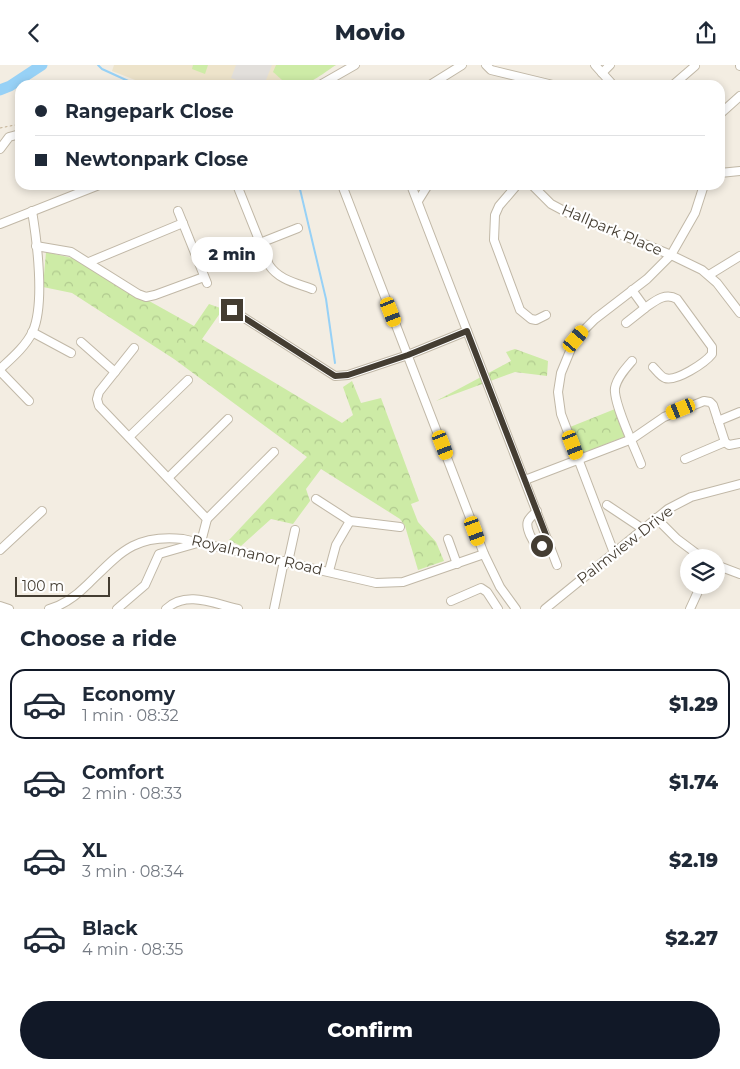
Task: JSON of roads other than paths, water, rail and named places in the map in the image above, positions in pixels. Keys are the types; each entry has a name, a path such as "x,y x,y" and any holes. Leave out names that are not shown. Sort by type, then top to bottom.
{"street":[{"path":"329,80 355,65"},
{"path":"438,80 462,65"},
{"path":"486,65 491,70 532,80"},
{"path":"595,65 608,80"},
{"path":"602,73 610,65"},
{"path":"679,80 695,66"},
{"path":"725,110 740,96"},
{"path":"0,149 9,137 15,135"},
{"path":"725,172 740,171"},
{"path":"0,223 85,190"},
{"path":"239,190 274,273 281,278 312,289"},
{"path":"344,190 484,554 502,590 516,609"},
{"path":"414,190 557,565"},
{"path":"418,201 425,190"},
{"path":"513,190 499,206 495,215 494,240 520,310 531,319 536,320 546,315"},
{"name":"Hallpark Place","path":"537,190 558,208 671,255 709,275"},
{"path":"614,553 561,414 558,392 561,373 576,339 583,331 659,269 671,255 695,213 702,190"},
{"path":"29,401 0,370 21,348 32,331 39,307 32,211"},
{"path":"36,246 67,251 89,262 138,294 146,297 155,295 205,280 178,211"},
{"path":"89,262 182,223"},
{"path":"260,243 298,228"},
{"path":"740,256 709,275 740,313"},
{"path":"632,290 645,308"},
{"path":"626,323 645,308 664,297 673,297 680,302 712,347 713,351 708,359 699,366 672,378 665,379 653,367"},
{"path":"232,310 335,376 348,375 408,355 467,331"},
{"path":"32,331 71,353"},
{"path":"81,342 115,372"},
{"path":"134,348 99,392 98,402 102,410 207,519"},
{"path":"632,361 621,375 615,389 617,401 641,464"},
{"path":"129,437 188,380"},
{"path":"525,480 632,439 664,417 704,401 710,402 713,405 725,442 729,445 740,443"},
{"path":"718,421 740,412"},
{"path":"168,478 228,419"},
{"path":"685,459 725,442"},
{"path":"117,609 145,585 158,554 201,543 207,519 274,453"},
{"name":"Palmview Drive","path":"545,609 656,518 691,497 740,484"},
{"path":"316,499 350,521 400,527"},
{"path":"607,505 643,529"},
{"path":"0,550 42,511"},
{"path":"537,511 529,518 528,528 538,548 548,540"},
{"path":"656,518 677,539 690,549"},
{"path":"329,571 336,545 350,521"},
{"path":"274,609 295,529"},
{"name":"Royalmanor Road","path":"49,609 70,600 125,550 141,542 157,538 168,537 201,543 376,583 396,582 419,577 484,554"},
{"path":"448,539 457,564"},
{"path":"725,568 740,574"},
{"path":"451,601 481,588 485,590 498,609"},
{"path":"491,598 502,590"},
{"path":"690,609 697,594"},
{"path":"166,609 174,603 186,599 238,609"},
{"path":"0,606 9,609"}],"waterway":[{"path":"19,80 42,65"},
{"path":"98,65 102,69 126,80"},
{"path":"0,90 15,83"},
{"path":"300,190 326,299 335,363"}]}
